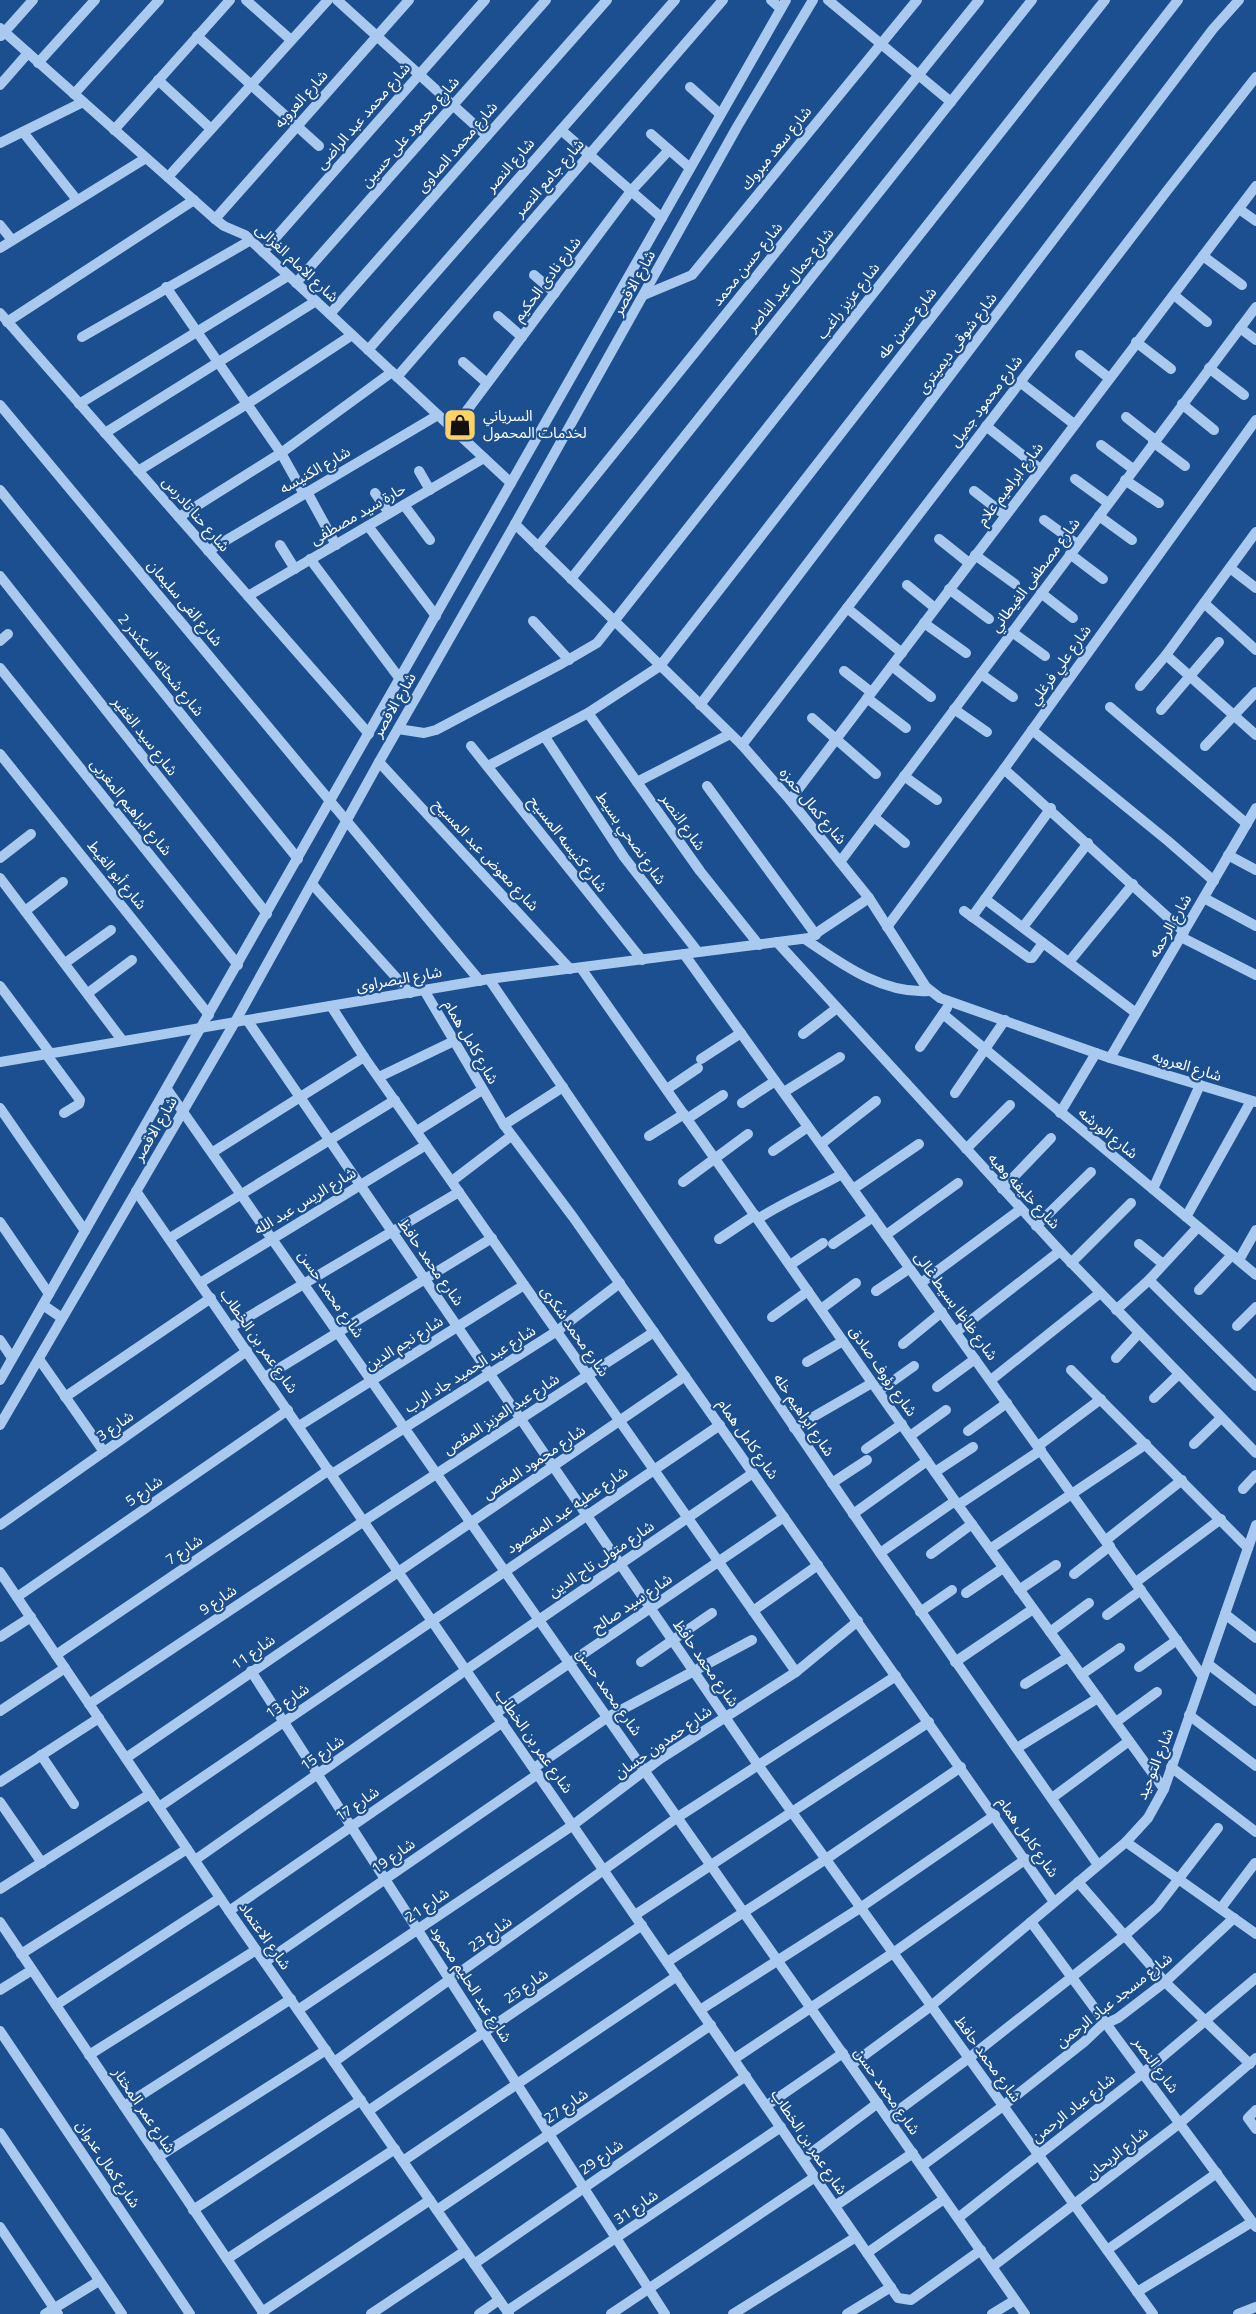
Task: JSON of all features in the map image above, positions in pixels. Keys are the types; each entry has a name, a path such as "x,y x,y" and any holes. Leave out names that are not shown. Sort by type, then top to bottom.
{"street":[{"path":"1,32 33,0"},
{"path":"38,63 95,0"},
{"path":"74,94 159,0"},
{"path":"114,130 230,0"},
{"path":"246,0 291,40"},
{"path":"168,177 328,0"},
{"path":"337,0 487,136"},
{"name":"شارع العروبه","path":"215,219 409,0"},
{"name":"شارع محمد عبد الراضى","path":"263,252 485,0"},
{"name":"شارع محمود على حسين","path":"79,404 198,331 292,279 453,105 546,0"},
{"name":"شارع محمد الصاوى","path":"330,314 607,0"},
{"name":"شارع النصر","path":"368,350 675,0"},
{"name":"شارع جامع النصر","path":"178,517 281,453 394,374 723,0"},
{"path":"771,0 783,4"},
{"name":"شارع الاقصر","path":"0,1425 235,1022 737,127 813,0"},
{"path":"828,0 951,102"},
{"name":"شارع سعد مبروك","path":"644,295 692,275 917,0"},
{"name":"شارع حسن محمد","path":"538,547 979,0"},
{"name":"شارع جمال عبد الناصر","path":"571,579 1032,0"},
{"name":"شارع عزيز راغب","path":"398,729 424,733 436,730 597,643 1105,0"},
{"name":"شارع حسن طه","path":"488,766 588,713 660,666 1178,0"},
{"name":"شارع شوقى ديميترى","path":"700,705 1206,39 1239,0"},
{"name":"شارع الاقصر","path":"0,1380 783,4"},
{"name":"شارع الامام الغزالى","path":"1,32 215,219 251,240 511,483"},
{"path":"197,36 319,146"},
{"path":"0,85 27,53"},
{"name":"شارع محمود جميل","path":"742,746 1256,77"},
{"path":"158,80 211,129"},
{"path":"690,87 720,114"},
{"path":"0,143 83,102"},
{"path":"561,130 662,218"},
{"path":"23,132 77,200"},
{"path":"651,134 690,168"},
{"name":"شارع نادى الحكيم","path":"453,429 632,191 669,150"},
{"path":"0,248 146,158"},
{"name":"شارع ابراهيم علام","path":"790,800 1256,186"},
{"path":"4,317 194,200"},
{"path":"1239,209 1256,220"},
{"path":"0,225 12,240"},
{"path":"82,337 251,240"},
{"path":"1203,256 1242,285"},
{"path":"534,275 555,293"},
{"path":"166,287 281,453 336,544"},
{"path":"1174,295 1207,322"},
{"path":"105,433 316,301"},
{"name":"شارع مصطفى الغيطاني","path":"840,862 1256,307"},
{"path":"498,316 522,337"},
{"name":"شارع حنا تادرس","path":"4,317 369,734"},
{"path":"1240,328 1256,340"},
{"path":"138,471 247,404 352,335"},
{"path":"1136,342 1171,369"},
{"path":"1080,356 1109,378"},
{"path":"463,362 487,383"},
{"path":"1209,368 1244,395"},
{"path":"1020,382 1074,424"},
{"path":"1182,404 1214,430"},
{"name":"شارع الفى سليمان","path":"0,405 347,821 484,980"},
{"name":"شارع الكنيسه","path":"208,551 438,415"},
{"path":"1126,417 1185,466"},
{"name":"شارع علي فرغلي","path":"887,927 1256,420"},
{"path":"986,426 1040,469"},
{"path":"1101,445 1133,469"},
{"name":"حارة سيد مصطفى","path":"248,596 484,458"},
{"path":"419,471 430,490"},
{"path":"1075,479 1108,503"},
{"path":"1125,480 1159,503"},
{"name":"شارع شحاته اسكندر 2","path":"0,490 298,859"},
{"path":"974,491 1005,515"},
{"path":"375,493 390,513"},
{"path":"404,505 430,540"},
{"path":"1099,516 1132,540"},
{"path":"1044,520 1077,544"},
{"name":"شارع كمال حمزه","path":"515,524 742,746 790,800 869,898 929,991"},
{"path":"368,526 436,616"},
{"path":"1140,686 1166,655 1256,532"},
{"path":"939,539 1015,584"},
{"path":"280,545 295,568"},
{"path":"1070,554 1103,579"},
{"path":"310,559 400,679"},
{"path":"1230,568 1256,588"},
{"name":"شارع سيد الغفير","path":"0,576 267,914"},
{"path":"907,585 935,608"},
{"path":"950,589 989,619"},
{"path":"1041,593 1073,618"},
{"path":"1204,603 1256,650"},
{"path":"847,608 902,652"},
{"path":"533,621 569,660"},
{"path":"924,623 966,653"},
{"path":"1012,632 1045,656"},
{"path":"1161,711 1219,642"},
{"path":"1166,655 1256,735"},
{"path":"892,666 930,697"},
{"name":"شارع ابراهيم المغربى","path":"0,668 238,964"},
{"path":"844,671 906,728"},
{"path":"981,674 1012,697"},
{"path":"1205,746 1256,692"},
{"path":"1110,707 1247,824"},
{"path":"954,709 987,732"},
{"name":"شارع النصر","path":"588,713 700,871 759,945"},
{"path":"812,718 876,774"},
{"path":"1032,730 1214,881"},
{"path":"637,782 730,734"},
{"name":"شارع نصحي بسيط","path":"545,737 624,857 698,952"},
{"name":"شارع كنيسه المسيح","path":"471,746 642,960"},
{"name":"شارع أبو الغيط","path":"0,754 209,1015"},
{"name":"شارع معوض عبد المسيح","path":"379,762 576,968"},
{"path":"1004,769 1051,808 1133,884 1182,934 1256,975"},
{"path":"904,776 938,800"},
{"path":"707,786 816,935"},
{"path":"1043,943 1032,958 1029,958 968,914 985,899 1051,808"},
{"name":"شارع الرحمه","path":"1110,1058 1255,811"},
{"path":"874,817 905,843"},
{"path":"0,858 31,834"},
{"path":"1023,927 1088,843"},
{"path":"1228,855 1256,870"},
{"path":"0,878 122,1040"},
{"path":"26,911 63,882"},
{"path":"312,884 410,993"},
{"path":"1069,962 1133,884"},
{"name":"شارع البصراوى","path":"0,1062 484,980 805,939 816,935 869,898"},
{"path":"1204,898 1256,926"},
{"path":"985,899 1136,1013"},
{"path":"65,963 111,930"},
{"path":"805,939 872,980 904,990 929,991 951,1002 1110,1058"},
{"name":"شارع خليفه وهبه","path":"777,942 1036,1226 1256,1453"},
{"name":"شارع ظاظا بسيط غالى","path":"684,954 1203,1677"},
{"path":"88,993 132,960"},
{"name":"شارع رؤوف صادق","path":"576,968 667,1089 927,1461 1164,1789"},
{"name":"شارع ابراهيم خله","path":"484,980 562,1087 920,1612 1098,1865"},
{"path":"0,986 80,1100 79,1104 64,1113"},
{"name":"شارع كامل همام","path":"424,990 511,1136 620,1283 1054,1902"},
{"path":"920,1047 951,1002"},
{"name":"شارع محمد شكرى","path":"331,1006 364,1057 796,1672"},
{"path":"803,1034 837,1008"},
{"name":"شارع الورشه","path":"943,1014 1256,1275"},
{"name":"شارع محمد حافظ","path":"247,1020 758,1765 1153,2314"},
{"path":"955,1093 1005,1020"},
{"path":"667,1089 741,1033"},
{"path":"379,1077 454,1041"},
{"path":"1060,1113 1096,1053"},
{"path":"213,1152 364,1057"},
{"path":"783,1092 840,1057"},
{"name":"شارع العروبه","path":"1110,1058 1254,1102"},
{"path":"741,1103 775,1081"},
{"path":"1153,1189 1200,1085"},
{"path":"504,1125 562,1087"},
{"name":"شارع محمد حسن","path":"167,1089 243,1194 1025,2314"},
{"path":"417,1131 482,1090"},
{"path":"649,1136 723,1095"},
{"path":"170,1238 395,1100"},
{"path":"821,1144 876,1101"},
{"path":"1186,1217 1254,1102"},
{"path":"966,1149 1010,1105"},
{"path":"0,1108 86,1231"},
{"path":"773,1151 808,1127"},
{"path":"683,1182 748,1134"},
{"path":"452,1181 511,1136"},
{"path":"1002,1189 1051,1138"},
{"path":"853,1189 919,1144"},
{"name":"شارع الريس عبد الله","path":"200,1282 426,1145"},
{"path":"1036,1226 1091,1172"},
{"path":"719,1239 782,1203 806,1194 842,1174"},
{"path":"886,1235 958,1183"},
{"name":"شارع عمر بن الخطاب","path":"136,1191 898,2298 911,2300 981,2250"},
{"path":"231,1327 459,1192"},
{"path":"1071,1263 1131,1203"},
{"path":"921,1284 1021,1209"},
{"path":"790,1265 873,1217"},
{"path":"0,1222 49,1294"},
{"path":"1116,1310 1149,1280 1198,1227"},
{"path":"1199,1290 1236,1258 1256,1230"},
{"path":"265,1377 492,1238"},
{"path":"1139,1244 1164,1264"},
{"path":"956,1332 1060,1251"},
{"path":"876,1291 910,1268"},
{"path":"1149,1280 1256,1386"},
{"name":"شارع عبد الحميد جاد الرب","path":"330,1472 406,1427 557,1331 620,1283"},
{"path":"821,1309 856,1283"},
{"name":"شارع نجم الدين","path":"299,1426 524,1285"},
{"path":"771,1317 808,1291"},
{"path":"991,1380 1100,1293"},
{"path":"65,1397 211,1298"},
{"path":"43,1305 62,1318"},
{"path":"1237,1326 1256,1307"},
{"path":"903,1344 942,1312"},
{"name":"شارع عبد العزيز المقص","path":"364,1521 654,1332"},
{"path":"1116,1358 1139,1333"},
{"path":"0,1340 12,1359"},
{"path":"807,1362 843,1341"},
{"name":"شارع 3","path":"0,1525 248,1351"},
{"path":"39,1359 104,1452"},
{"path":"937,1387 975,1359"},
{"path":"795,1428 914,1366"},
{"path":"1071,1370 1221,1519 1256,1562"},
{"path":"1154,1398 1179,1374"},
{"name":"شارع محمود المقص","path":"398,1570 685,1376"},
{"path":"880,1553 1039,1448 1101,1399"},
{"path":"968,1431 1007,1403"},
{"name":"شارع 5","path":"17,1597 288,1410"},
{"path":"910,1436 946,1410"},
{"path":"1194,1444 1221,1418"},
{"path":"866,1449 902,1424"},
{"name":"شارع عطيه عبد المقصود","path":"432,1620 720,1425"},
{"path":"990,1549 1146,1444"},
{"path":"935,1472 973,1447"},
{"path":"832,1483 867,1461"},
{"path":"853,1514 927,1461"},
{"name":"شارع 7","path":"56,1655 330,1472"},
{"name":"شارع متولى تاج الدين","path":"466,1670 753,1473"},
{"path":"1243,1489 1256,1475"},
{"path":"1074,1574 1182,1480"},
{"name":"شارع سيد صالح","path":"499,1718 570,1663 784,1517"},
{"path":"1107,1615 1138,1586 1221,1519"},
{"name":"شارع 9","path":"90,1704 364,1521"},
{"path":"931,1554 972,1524"},
{"name":"شارع التوحيد","path":"851,2065 931,2006 1126,1842 1148,1818 1164,1789 1256,1525"},
{"path":"753,1611 818,1564"},
{"path":"1019,1590 1056,1565"},
{"path":"966,1593 1004,1568"},
{"name":"شارع 11","path":"126,1758 398,1570"},
{"name":"شارع الاعتماد","path":"0,1572 220,1898 508,2313"},
{"path":"920,1612 952,1590"},
{"path":"1050,1632 1089,1603"},
{"path":"955,1662 1033,1609"},
{"path":"641,1662 712,1613"},
{"path":"1225,1614 1256,1638"},
{"path":"0,1637 31,1617"},
{"name":"شارع 13","path":"159,1807 432,1620"},
{"name":"شارع حمدون حسان","path":"573,1825 660,1760 796,1672 858,1621"},
{"name":"شارع 19","path":"265,1962 385,1879 608,1717 752,1640"},
{"path":"1139,1667 1177,1641"},
{"path":"1081,1675 1120,1648"},
{"path":"1025,1684 1068,1657"},
{"path":"1208,1664 1256,1701"},
{"path":"0,1711 65,1668"},
{"name":"شارع 15","path":"195,1860 466,1670"},
{"name":"شارع عبد الحليم محمود","path":"251,1671 665,2314"},
{"name":"شارع 23","path":"334,2062 678,1817 896,1676"},
{"path":"1116,1722 1157,1692"},
{"path":"1017,1748 1098,1698"},
{"path":"1189,1715 1256,1766"},
{"path":"0,1782 99,1718"},
{"name":"شارع 17","path":"229,1911 351,1827 499,1718"},
{"path":"635,1915 929,1722"},
{"path":"1052,1798 1129,1741"},
{"path":"41,1755 74,1803"},
{"path":"667,1962 743,1911 826,1860 961,1767"},
{"path":"1171,1767 1256,1832"},
{"path":"0,1889 150,1794"},
{"path":"0,1802 42,1863"},
{"path":"700,2010 861,1908 995,1815"},
{"name":"شارع 21","path":"298,2010 573,1825"},
{"path":"888,2118 1073,1977 1157,1907 1218,1827"},
{"path":"1126,1842 1256,1934"},
{"path":"21,1954 187,1849"},
{"path":"734,2059 893,1953 1026,1859"},
{"path":"1221,1908 1255,1863"},
{"path":"1078,1882 1165,1982 1206,2022 1254,2059"},
{"path":"56,2005 220,1898"},
{"name":"شارع مسجد عباد الرحمن","path":"922,2166 1003,2106 1106,2023 1119,2018 1165,1982 1234,1918"},
{"name":"شارع عمر المختار","path":"0,1922 263,2313"},
{"name":"شارع النصر","path":"1031,1922 1254,2225"},
{"name":"شارع 25","path":"368,2111 642,1925"},
{"path":"89,2055 256,1950"},
{"path":"0,1990 32,1970"},
{"path":"403,2161 677,1976"},
{"name":"شارع عباد الرحمن","path":"958,2218 1143,2073 1256,1978"},
{"path":"124,2106 291,1999"},
{"name":"شارع 27","path":"437,2210 711,2025"},
{"name":"شارع كمال عدوان","path":"0,2031 190,2314"},
{"path":"158,2157 326,2050"},
{"path":"766,2106 843,2053"},
{"name":"شارع الريحان","path":"992,2267 1180,2123 1254,2059"},
{"name":"شارع 29","path":"474,2264 746,2076"},
{"path":"193,2210 361,2100"},
{"path":"803,2159 878,2103"},
{"path":"1252,2114 1256,2129"},
{"name":"شارع 31","path":"508,2313 781,2127"},
{"path":"0,2133 122,2314"},
{"path":"226,2259 395,2150"},
{"path":"835,2206 913,2153"},
{"path":"1107,2250 1217,2173"},
{"path":"611,2314 815,2177"},
{"path":"867,2253 945,2199"},
{"path":"263,2313 430,2200"},
{"path":"1137,2292 1254,2225"},
{"path":"0,2227 53,2312 99,2281"},
{"path":"733,2314 856,2237"},
{"path":"371,2314 465,2251"},
{"path":"847,2314 891,2287"},
{"path":"479,2314 499,2300"},
{"path":"992,2314 1015,2300"},
{"path":"1238,2314 1256,2307"}],"place":[{"name":"السرياني لخدمات المحمول","path":"460,425"}]}
